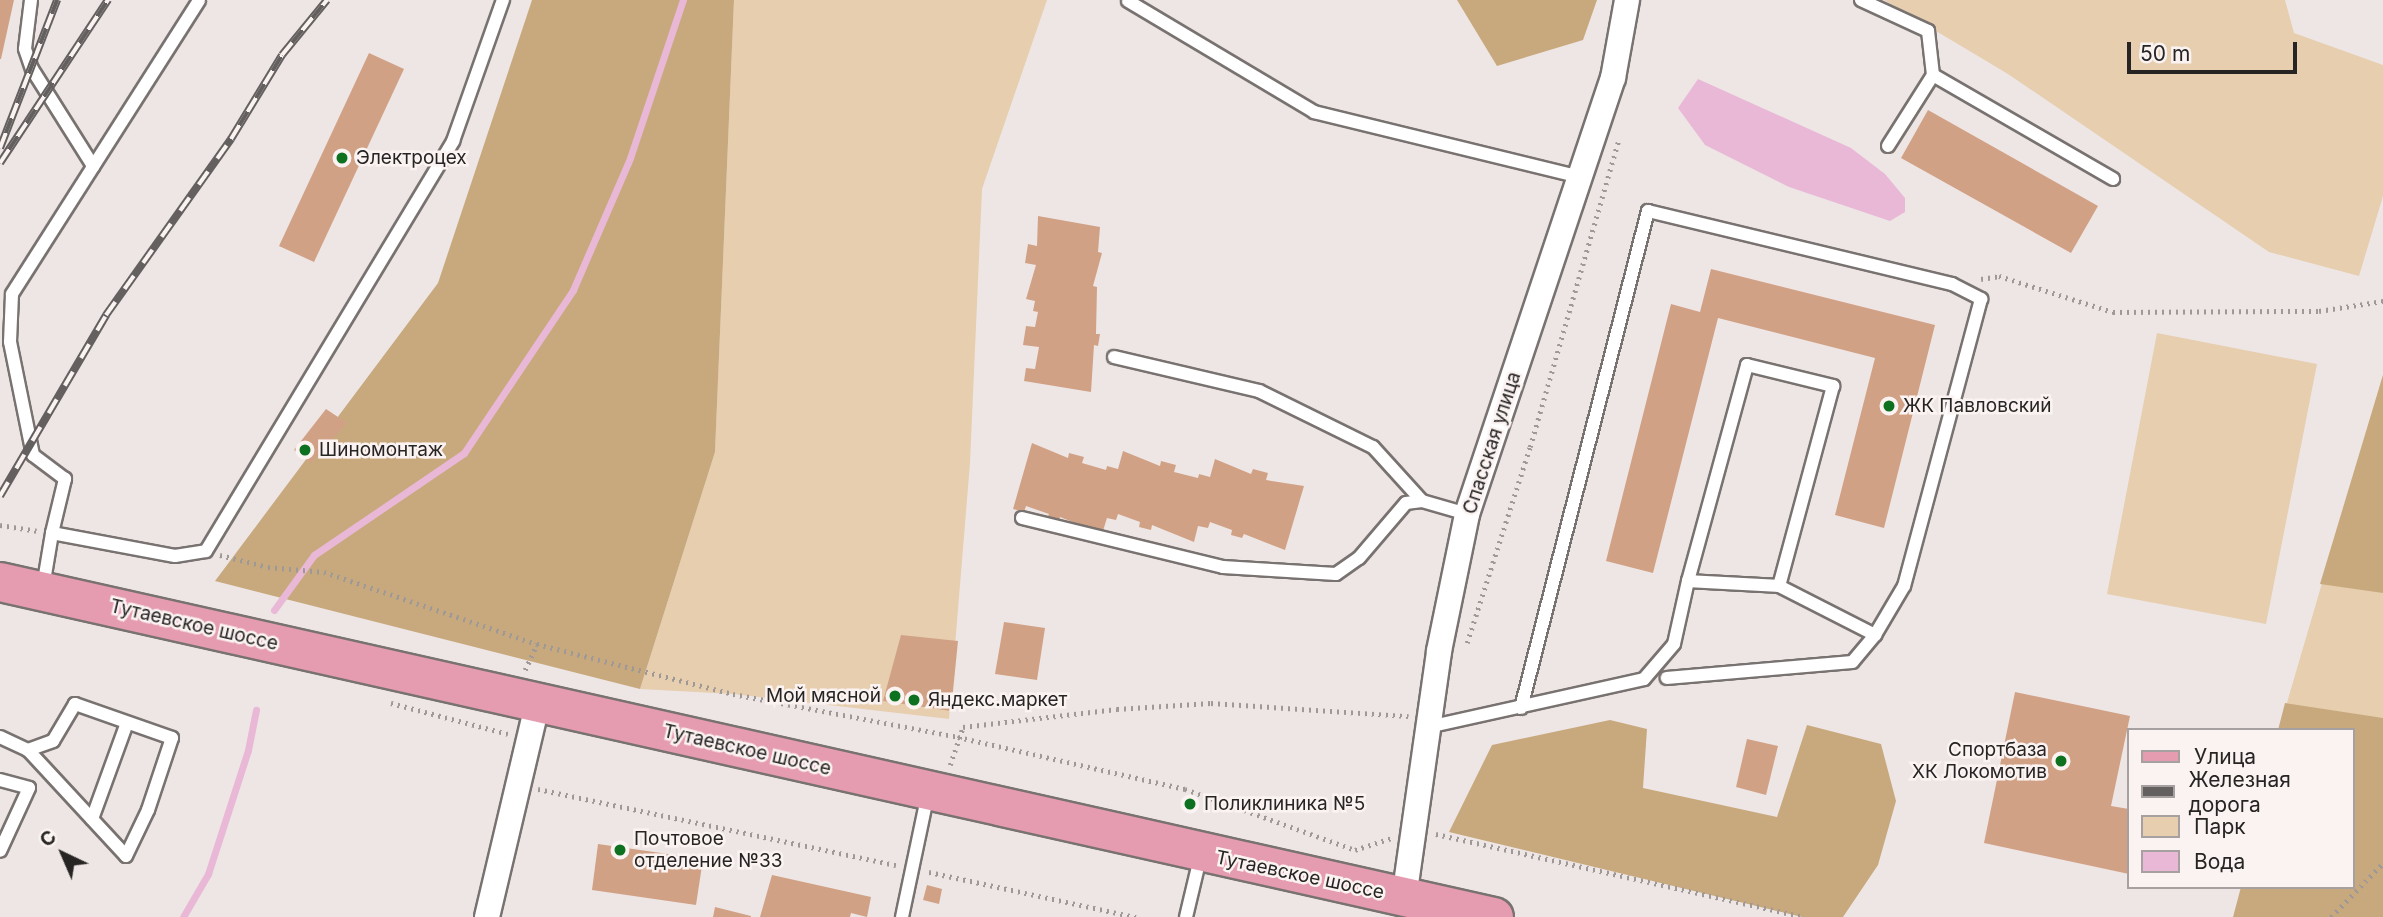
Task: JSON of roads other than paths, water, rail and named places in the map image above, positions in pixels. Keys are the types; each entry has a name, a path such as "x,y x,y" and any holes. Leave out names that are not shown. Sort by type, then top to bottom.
{"main road":[{"name":"Тутаевское шоссе","path":"0,582 538,702 928,793 1494,917"}],"street":[{"name":"Спасская улица","path":"1404,898 1417,830 1428,727 1467,514 1613,78 1628,0"},
{"path":"487,917 538,702"}],"lane":[{"path":"31,0 25,49 32,69 93,166"},
{"path":"42,591 65,478 33,455 10,342 12,293 199,0"},
{"path":"52,533 175,556 206,551 453,141 503,0"},
{"path":"1861,0 1928,31 1933,75 1888,146"},
{"path":"1128,1 1314,112 1581,177"},
{"path":"1933,75 2113,179"},
{"path":"1521,708 1648,211 1952,284 1981,299 1904,586 1875,635 1852,662 1667,678"},
{"path":"1114,357 1259,391 1373,447 1422,501 1467,514"},
{"path":"1428,727 1644,678 1674,644 1688,581 1746,365 1833,386 1779,586"},
{"path":"1022,518 1223,567 1336,574 1359,558 1397,509 1422,501"},
{"path":"1688,581 1779,586 1875,635"},
{"path":"0,737 28,750 126,856 148,810 172,738 75,704 53,741 28,750"},
{"path":"92,819 127,723"},
{"path":"0,780 29,788 0,851"},
{"path":"902,917 928,793"},
{"path":"1186,917 1201,853"}],"water":[{"path":"1698,79 1851,148 1885,174 1905,198 1905,212 1890,221 1789,187 1705,145 1678,108"}],"waterway":[{"path":"274,610 314,555 464,453 573,290 630,158 683,0"},
{"path":"183,917 208,874 248,750 256,710"}],"railway":[{"path":"0,148 57,0"},
{"path":"0,163 108,0"},
{"path":"0,496 106,315 231,139 282,55 327,0"}],"place":[{"name":"Электроцех","path":"342,158"},
{"name":"ЖК Павловский","path":"1889,406"},
{"name":"Шиномонтаж","path":"305,450"},
{"name":"Мой мясной","path":"895,696"},
{"name":"Яндекс.маркет","path":"914,700"},
{"name":"Спортбаза ХК Локомотив","path":"2061,761"},
{"name":"Поликлиника №5","path":"1190,804"},
{"name":"Почтовое отделение №33","path":"620,850"}]}
